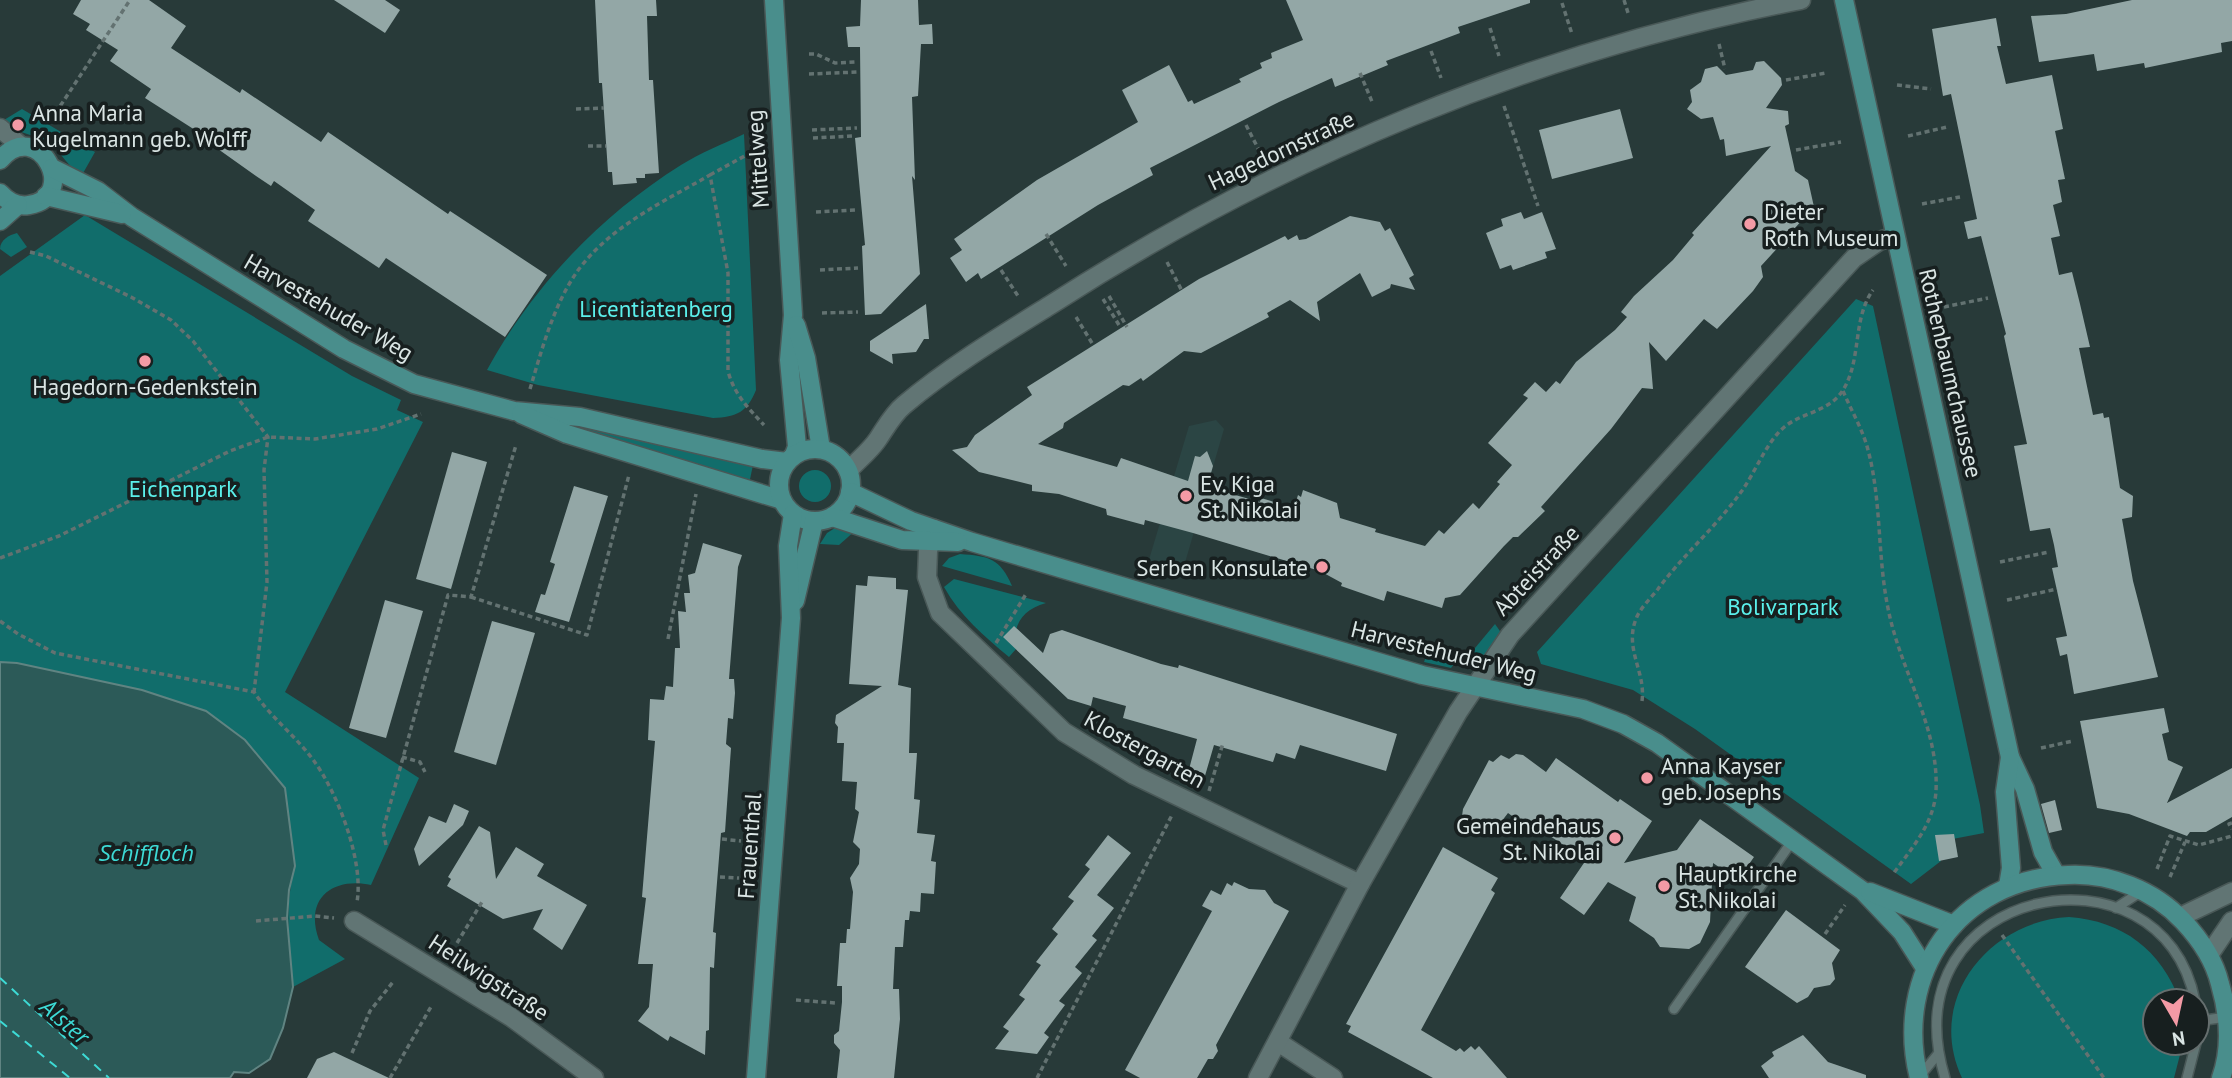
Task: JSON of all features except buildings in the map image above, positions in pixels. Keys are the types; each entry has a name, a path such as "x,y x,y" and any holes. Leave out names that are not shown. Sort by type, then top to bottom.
{"street":[{"name":"Mittelweg","path":"774,0 793,315 789,360 797,447 791,458"},
{"name":"Hagedornstraße","path":"848,471 877,441 903,406 965,362 1116,264 1260,185 1455,100 1556,64 1699,23 1801,0"},
{"name":"Rothenbaumchaussee","path":"1844,0 2010,757 2025,789 2043,852 2056,875"},
{"name":"Harvestehuder Weg","path":"0,128 22,147 43,155 52,168 99,191 132,217 385,372 438,392 514,411 580,418 791,458 807,449 821,449"},
{"path":"0,160 8,152 22,147"},
{"path":"0,193 18,205 33,204 46,196 52,183 52,168"},
{"name":"Harvestehuder Weg","path":"46,196 132,217"},
{"path":"0,221 18,205"},
{"name":"Abteistraße","path":"1258,1078 1360,884 1475,687 1510,635 1854,258 1879,241 1895,236"},
{"name":"Mittelweg","path":"793,315 806,358 821,449"},
{"name":"Harvestehuder Weg","path":"514,411 567,434 823,519 891,537 932,535 971,542 1422,675 1564,705 1623,724 1657,743 1863,891 1902,932 1925,968"},
{"path":"821,449 836,455 848,471 850,492 844,507 823,519"},
{"path":"788,507 779,479 791,458"},
{"name":"Harvestehuder Weg","path":"850,492 932,535"},
{"name":"Frauenthal","path":"757,1078 791,618 788,507"},
{"name":"Frauenthal","path":"791,618 823,519"},
{"name":"Klostergarten","path":"932,535 927,577 940,613 1064,732 1134,775 1360,884"},
{"name":"Rothenbaumchaussee","path":"2008,886 2011,868 2005,792 2010,757"},
{"path":"1919,1078 1912,1021 1925,968 1954,925 1977,905 2008,886 2056,875 2095,876 2142,891 2180,918 2209,955 2218,975 2227,1017 2227,1052 2221,1078"},
{"name":"Harvestehuder Weg","path":"1863,891 1954,925"},
{"path":"2180,918 2232,892"},
{"name":"Heilwigstraße","path":"354,920 511,1017 594,1078"},
{"path":"2209,955 2232,921"},
{"path":"1278,1042 1333,1078"}],"lane":[{"path":"1674,1009 1793,840"},
{"path":"2116,908 2142,891"},
{"path":"1945,1078 1938,1054 1937,1020 1944,985 1963,951 1993,922 2038,901 2080,900 2116,908 2136,918 2164,941 2180,964 2189,987"},
{"path":"2211,1017 2227,1017"},
{"path":"1919,1078 1938,1054"},
{"path":"2188,1078 2193,1057"}],"path":[{"path":"51,120 130,0"},
{"path":"1624,0 1629,16"},
{"path":"1562,3 1572,34"},
{"path":"1490,28 1499,56"},
{"path":"1719,44 1725,69"},
{"path":"1431,51 1441,78"},
{"path":"808,54 816,54 835,63 855,62"},
{"path":"810,74 858,72"},
{"path":"1360,73 1373,104"},
{"path":"1786,80 1826,73"},
{"path":"1897,85 1931,89"},
{"path":"1504,106 1538,206"},
{"path":"576,109 604,108"},
{"path":"1246,125 1262,156"},
{"path":"1908,136 1947,127"},
{"path":"812,130 857,128"},
{"path":"813,138 853,136"},
{"path":"1796,150 1841,142"},
{"path":"588,146 606,146"},
{"path":"530,389 556,313 579,269 620,229 750,153"},
{"path":"710,174 728,273 728,371 732,385 743,403 764,425"},
{"path":"1922,204 1960,197"},
{"path":"817,212 855,210"},
{"path":"1046,234 1066,266"},
{"path":"30,252 46,256 131,297 171,320 193,341 268,437 264,470 267,582 254,692 270,716 314,761 342,813 358,870 358,895"},
{"path":"1167,262 1182,291"},
{"path":"820,270 858,268"},
{"path":"1001,270 1018,296"},
{"path":"1642,701 1644,688 1633,657 1631,639 1636,617 1665,579 1740,493 1780,430 1790,422 1824,408 1843,391 1854,360 1864,302 1873,290"},
{"path":"1109,296 1127,327"},
{"path":"1944,307 1988,298"},
{"path":"1103,299 1119,325"},
{"path":"822,313 858,312"},
{"path":"1076,317 1092,343"},
{"path":"1843,391 1868,447 1889,612 1900,656 1923,710 1934,750 1936,793 1924,832 1893,874"},
{"path":"0,558 59,536 230,451 268,437 315,439 377,429 421,414"},
{"path":"471,597 516,445"},
{"path":"386,845 383,830 448,595 471,597 587,635 629,475"},
{"path":"668,639 696,495"},
{"path":"2000,562 2049,552"},
{"path":"2007,600 2057,589"},
{"path":"993,649 1026,594"},
{"path":"0,621 18,634 55,653 254,692"},
{"path":"2040,748 2073,741"},
{"path":"1207,798 1223,743"},
{"path":"402,757 420,762 425,772"},
{"path":"1037,1078 1174,810"},
{"path":"2232,823 2229,824 2232,829"},
{"path":"2157,869 2170,836 2199,845 2232,836"},
{"path":"722,839 741,841"},
{"path":"2170,877 2185,842"},
{"path":"720,877 739,878"},
{"path":"457,943 482,902"},
{"path":"1825,934 1845,905"},
{"path":"256,921 315,916"},
{"path":"1993,922 2104,1078"},
{"path":"352,1052 370,1011 393,982"},
{"path":"796,1000 836,1003"},
{"path":"390,1078 432,1005"}],"shaded area":[{"name":"Ev. Kiga St. Nikolai","path":"1216,420 1224,429 1182,573 1148,563 1189,426"}],"green space":[{"path":"22,109 95,152 82,175 49,144 14,129 4,120"},
{"name":"Licentiatenberg","path":"744,134 756,390 745,408 735,415 713,418 538,385 487,370 525,310 547,282 596,230 651,185 681,165"},
{"name":"Eichenpark","path":"85,215 352,376 401,400 397,410 423,422 285,692 419,778 371,885 344,884 333,888 319,902 315,913 315,926 319,940 345,959 293,987 288,911 295,866 206,711 142,690 0,662 0,276"},
{"path":"17,233 27,247 11,257 0,249 0,246 6,238"},
{"name":"Bolivarpark","path":"1856,299 1873,306 1984,833 1937,842 1941,861 1911,884 1695,729 1633,690 1541,664 1537,652"},
{"path":"583,425 753,465 749,484 581,431"},
{"path":"815,470 826,475 831,486 826,497 815,502 804,497 799,486 804,475"},
{"path":"835,528 856,530 839,545 820,544 827,533"},
{"path":"960,554 992,560 1003,569 1012,586 942,566 949,558"},
{"path":"954,579 1046,603 1025,614 1017,626 1016,649 1009,657 957,607 944,587"},
{"path":"1495,624 1502,634 1486,655 1470,654"},
{"path":"1427,654 1459,657 1451,668 1424,662"},
{"path":"2069,917 2106,925 2138,941 2151,953 2174,987 2141,987 2141,1057 2179,1057 2174,1078 1962,1078 1953,1049 1952,1020 1959,993 1972,969 1990,949 2013,933 2040,922"}],"water":[{"name":"Schiffloch","path":"0,662 17,663 142,690 206,711 245,740 285,788 295,866 289,890 287,918 293,987 283,1028 270,1059 249,1073 234,1072 230,1078 0,1078"}],"ferry route":[{"path":"0,978 109,1078"},
{"path":"0,1021 70,1078"}],"place":[{"name":"Anna Maria Kugelmann geb. Wolff","path":"18,125"},
{"name":"Dieter Roth Museum","path":"1750,224"},
{"name":"Hagedorn-Gedenkstein","path":"145,361"},
{"name":"Ev. Kiga St. Nikolai","path":"1186,496"},
{"name":"Serben Konsulate","path":"1322,567"},
{"name":"Anna Kayser geb. Josephs","path":"1647,778"},
{"name":"Gemeindehaus St. Nikolai","path":"1615,838"},
{"name":"Hauptkirche St. Nikolai","path":"1664,886"}],"water label":[{"name":"Alster","path":"65,1021"}]}
